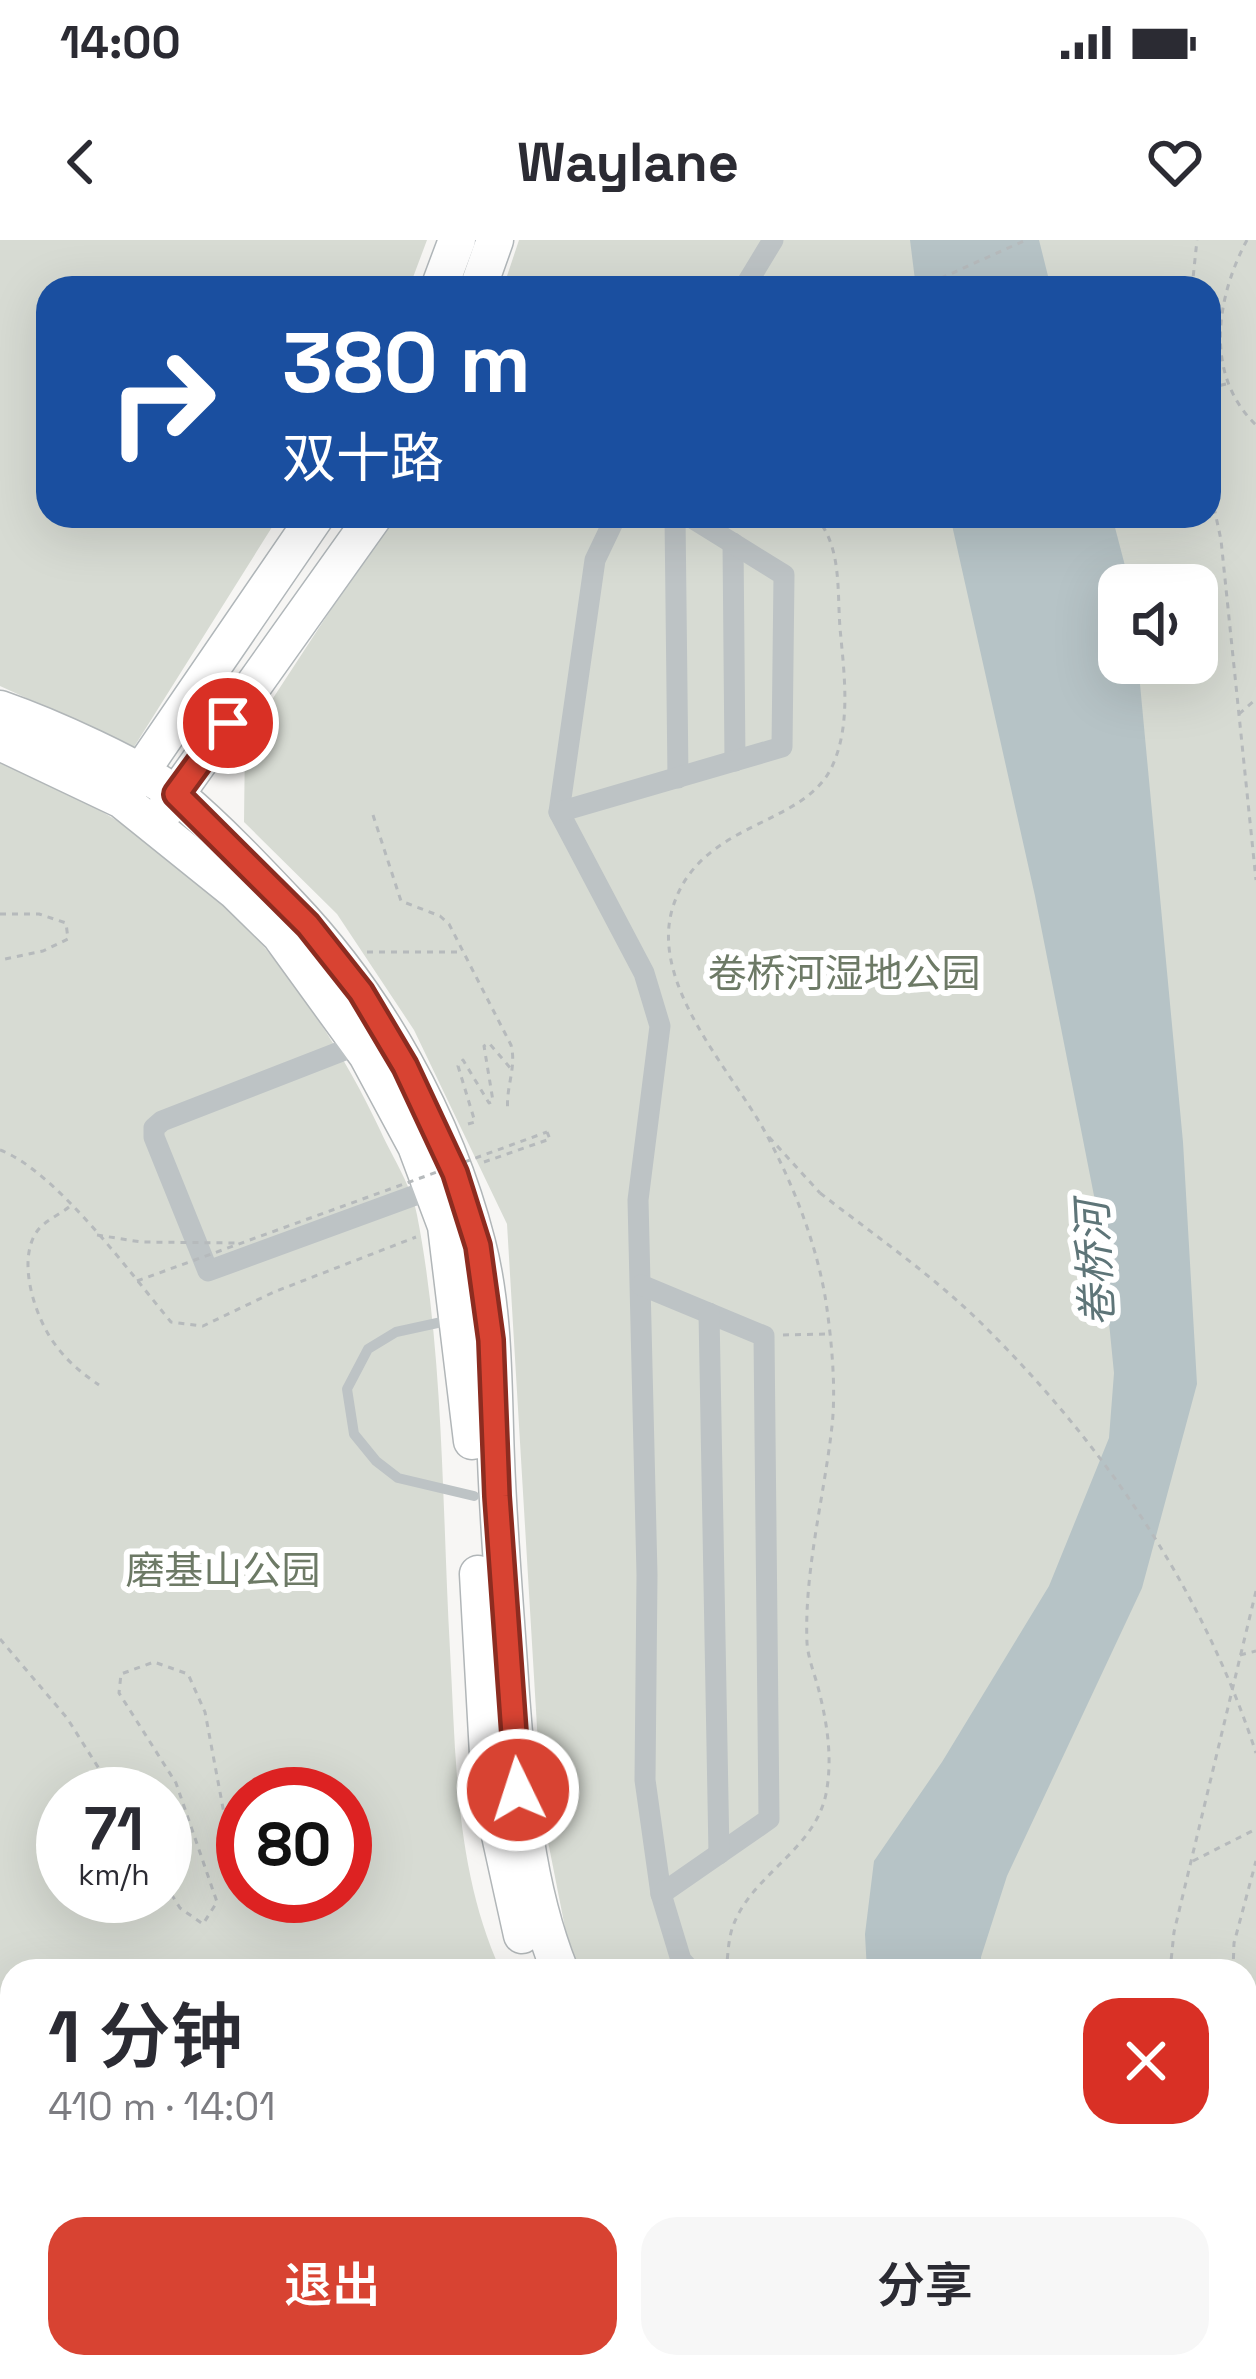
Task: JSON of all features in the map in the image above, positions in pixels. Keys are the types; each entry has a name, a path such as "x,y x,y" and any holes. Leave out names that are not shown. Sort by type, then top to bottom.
{"main road":[{"path":"444,276 457,240"},
{"path":"482,276 495,240"},
{"path":"131,786 308,528"},
{"path":"165,809 365,528"},
{"path":"0,709 131,786 262,876 361,992 405,1066 438,1136 460,1318 490,1790 508,1886 530,1959"},
{"path":"0,742 131,786"},
{"path":"165,809 280,935 360,1044 478,1246 491,1340 518,1790 533,1883 556,1959"}],"street":[{"path":"751,276 773,240"},
{"path":"610,528 595,560 560,812 644,973 659,1026 638,1200 647,1575 646,1780 662,1894 681,1959"},
{"path":"675,528 678,778"},
{"path":"560,812 782,747 784,574 709,528"},
{"path":"733,543 735,761"},
{"path":"360,1044 154,1128 208,1271 443,1181"},
{"path":"641,1285 764,1336 770,1819 662,1894"},
{"path":"709,1313 719,1854"}],"lane":[{"path":"460,1318 396,1332 368,1349 347,1389 354,1435 376,1461 398,1478 474,1496"}],"path":[{"path":"946,276 1027,240"},
{"path":"1193,276 1197,240"},
{"path":"1221,313 1233,265 1246,240"},
{"path":"1221,354 1239,409 1256,424"},
{"path":"1221,385 1228,384"},
{"path":"728,1959 733,1926 752,1897 808,1836 825,1797 830,1749 807,1646 810,1579 833,1420 827,1306 804,1220 765,1132 677,987 668,947 672,909 693,870 726,838 807,798 832,768 843,733 841,632 836,554 825,528"},
{"path":"1218,528 1256,880"},
{"path":"1239,713 1256,699"},
{"path":"373,815 401,901 449,924 511,1045 515,1061 506,1095 508,1112"},
{"path":"0,914 39,914 66,923 68,939 43,951 0,960"},
{"path":"329,952 461,952"},
{"path":"438,1136 475,1122 458,1066 463,1060 489,1103 493,1101 484,1046 489,1043 512,1070"},
{"path":"137,1281 547,1132 550,1139 443,1181"},
{"path":"765,1132 820,1193 923,1271 977,1320 1082,1435 1131,1499 1207,1630 1238,1696 1256,1753"},
{"path":"70,1206 37,1232 29,1262 34,1301 53,1343 72,1366 99,1385"},
{"path":"97,1235 141,1242 243,1243"},
{"path":"764,1336 828,1334"},
{"path":"1171,1959 1256,1592"},
{"path":"0,1639 67,1718 98,1767"},
{"path":"1240,1655 1256,1651"},
{"path":"166,1767 119,1693 121,1674 154,1662 188,1674 205,1712 216,1771"},
{"path":"192,1829 216,1899"},
{"path":"1190,1862 1256,1829"},
{"path":"1234,1959 1256,1861"},
{"path":"192,1916 203,1924 216,1904"}],"green space":[{"path":"0,240 427,240 414,276 36,276 36,528 271,528 134,747 0,686"},
{"name":"卷桥河湿地公园","path":"519,240 1256,240 1256,1959 573,1959 542,1811 507,1224 414,1030 337,914 244,822 245,741 384,528 1221,528 1221,276 507,276"},
{"name":"磨基山公园","path":"0,761 141,835 227,906 315,1015 362,1093 407,1183 417,1215 432,1321 460,1814 474,1894 496,1959 0,1959"}],"shaded area":[{"path":"910,240 1039,240 1048,276 914,276"},
{"path":"953,528 1115,528 1125,564 1098,564 1098,684 1140,684 1183,1142 1197,1384 1142,1588 1007,1876 981,1959 866,1959 874,1861 942,1762 1049,1586 1109,1438 1114,1373 1099,1221 1035,896"}],"route":[{"path":"228,723 176,794 308,925 361,992 429,1115 455,1173 478,1246 491,1340 518,1790"}],"water label":[{"name":"卷桥河","path":"1095,1264"}]}
